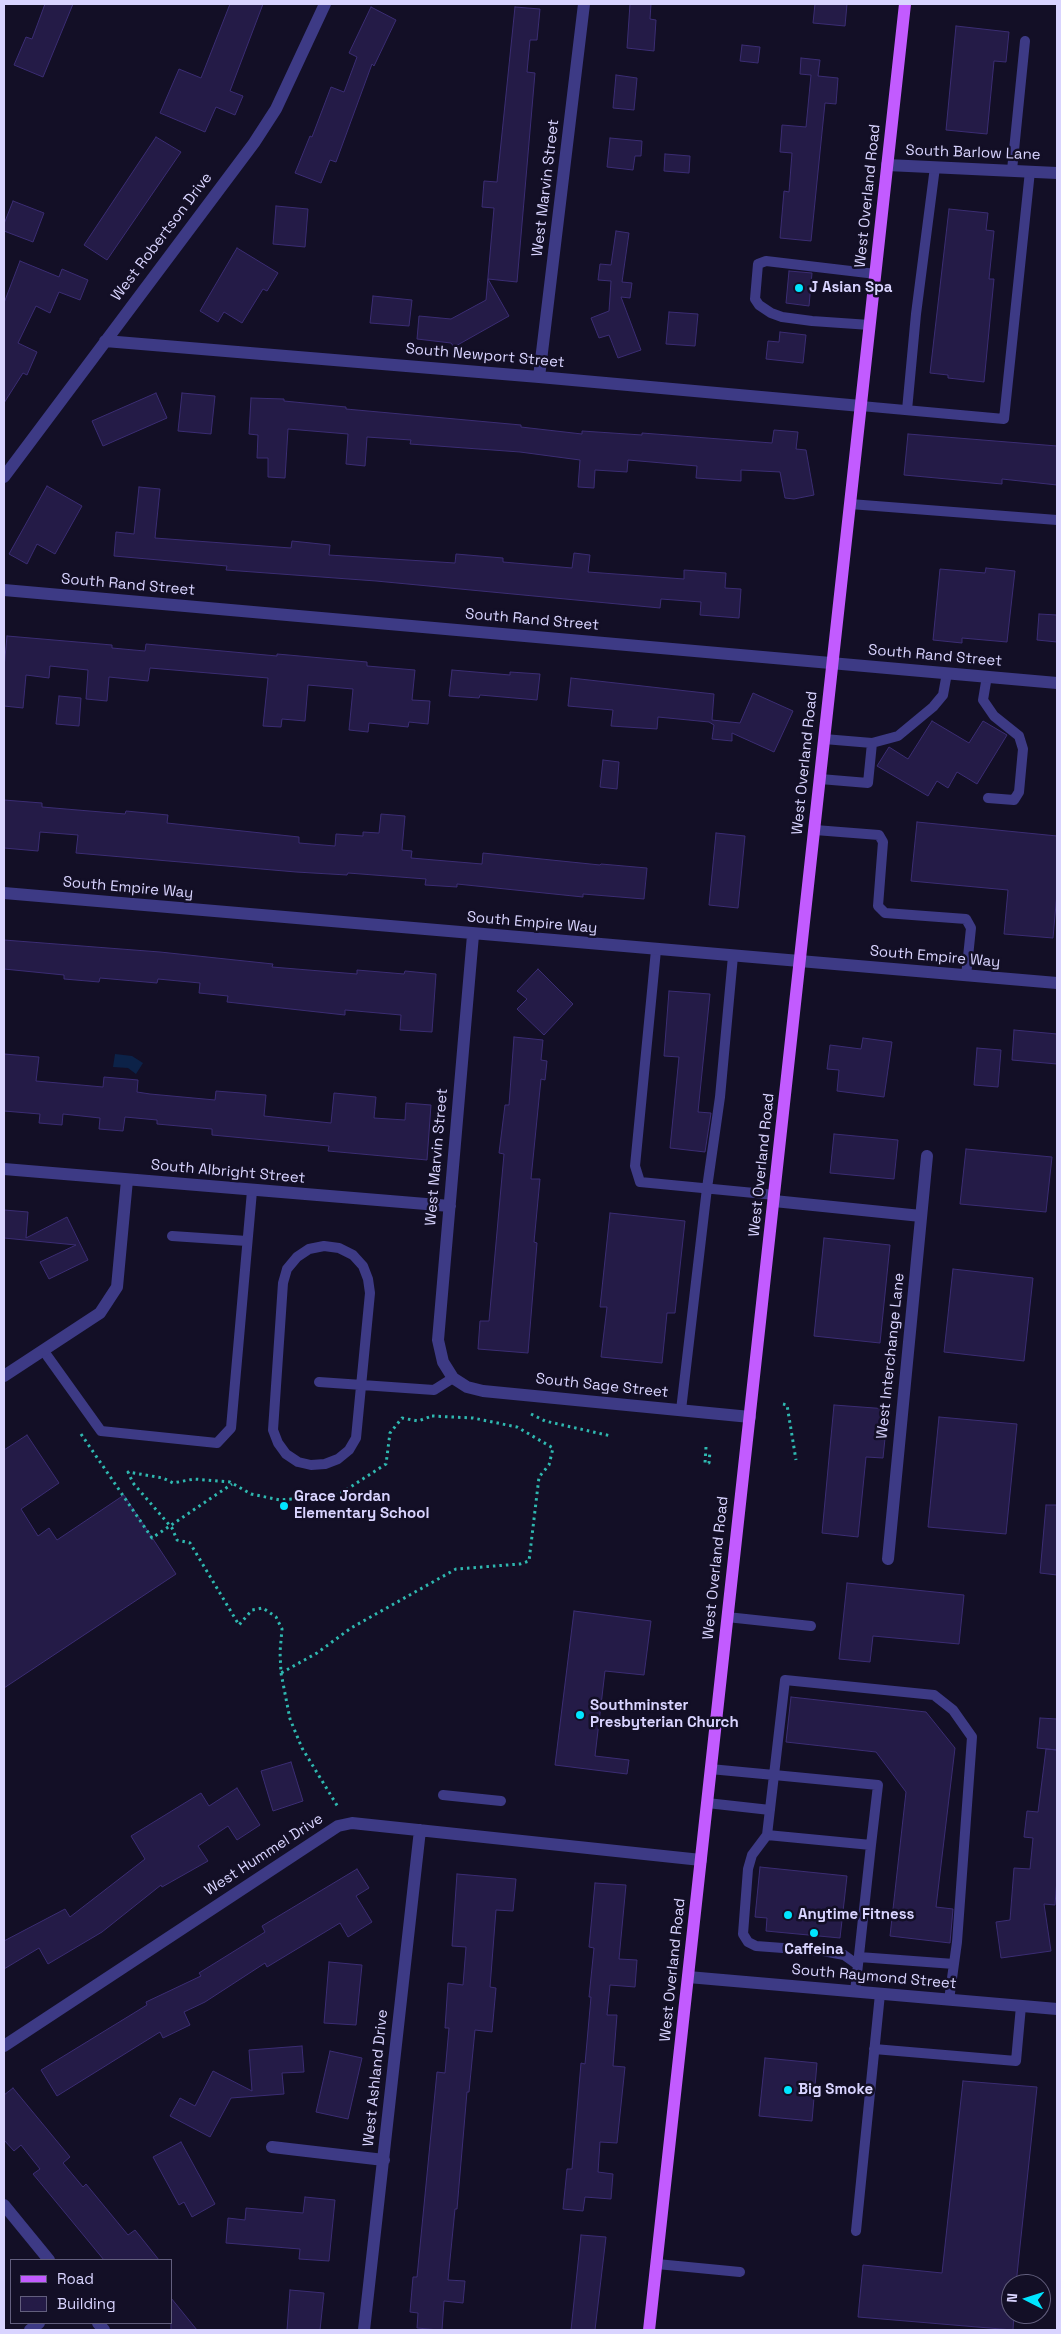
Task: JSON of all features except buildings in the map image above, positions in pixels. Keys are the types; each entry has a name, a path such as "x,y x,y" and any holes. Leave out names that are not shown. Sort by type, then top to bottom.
{"main road":[{"name":"West Overland Road","path":"649,2330 905,4"}],"street":[{"name":"West Robertson Drive","path":"4,477 254,143 294,73 325,4"},
{"name":"West Marvin Street","path":"539,377 584,4"},
{"name":"South Barlow Lane","path":"887,165 1057,172"},
{"name":"South Newport Street","path":"105,341 862,406"},
{"name":"South Rand Street","path":"4,590 1057,683"},
{"name":"South Empire Way","path":"4,893 1057,983"},
{"name":"West Marvin Street","path":"453,1378 443,1362 438,1340 473,934"},
{"name":"West Interchange Lane","path":"888,1559 927,1156"},
{"name":"South Albright Street","path":"4,1169 450,1206"},
{"path":"4,1376 100,1312 117,1287 127,1180"},
{"path":"774,1198 921,1216"},
{"name":"South Sage Street","path":"453,1378 467,1387 483,1391 750,1417"},
{"name":"West Hummel Drive","path":"4,2046 338,1826 352,1823 701,1860"},
{"name":"West Ashland Drive","path":"364,2330 420,1830"},
{"name":"South Raymond Street","path":"688,1977 1057,2009"},
{"path":"272,2147 384,2160"},
{"path":"4,2205 48,2259"}],"lane":[{"path":"1012,170 1025,40"},
{"path":"907,410 916,314 935,167"},
{"path":"862,406 1004,419 1030,171"},
{"path":"870,325 812,321 782,317 771,313 759,306 755,299 758,264 766,262 876,274"},
{"path":"850,504 1057,520"},
{"path":"824,739 872,743 898,736 933,708 943,695 947,673"},
{"path":"986,676 984,700 994,716 1019,736 1023,749 1019,792 1014,800 988,798"},
{"path":"820,779 868,783 872,743"},
{"path":"815,830 879,835 883,842 878,906 885,913 966,919 971,928 966,976"},
{"path":"656,950 635,1166 640,1182 707,1188 774,1198"},
{"path":"681,1410 707,1188 720,1097 733,956"},
{"path":"43,1350 101,1431 217,1443 231,1428 252,1191"},
{"path":"172,1236 248,1241"},
{"path":"324,1246 340,1248 353,1255 363,1266 368,1279 370,1293 361,1386 356,1438 349,1450 338,1459 325,1464 311,1465 298,1462 286,1454 278,1443 273,1430 283,1283 287,1269 297,1257 310,1249 324,1246"},
{"path":"319,1382 434,1390 453,1378"},
{"path":"727,1617 811,1626"},
{"path":"949,2000 954,1964 972,1737 952,1710 934,1695 785,1680 767,1835 752,1855 748,1870 743,1934 748,1942 756,1946 837,1953 858,1961 954,1964"},
{"path":"710,1768 878,1785 855,1992"},
{"path":"443,1795 502,1801"},
{"path":"707,1803 770,1810"},
{"path":"767,1835 871,1845"},
{"path":"856,2231 880,1994"},
{"path":"874,2049 1016,2061 1021,2006"},
{"path":"657,2264 740,2272"}],"path":[{"path":"783,1404 787,1405 796,1460"},
{"path":"531,1414 545,1421 611,1436"},
{"path":"282,1673 317,1653 351,1628 456,1569 520,1564 529,1561 538,1477 549,1465 553,1448 517,1427 473,1418 432,1416 418,1421 402,1418 390,1433 386,1464 338,1495 280,1500 251,1494 232,1484 194,1479 173,1483 162,1478 128,1472 133,1483 170,1526 177,1540 190,1543 239,1625 252,1610 262,1608 276,1617 282,1629 280,1652 282,1673 290,1719 302,1748 338,1807"},
{"path":"81,1434 152,1538 232,1484"},
{"path":"706,1447 705,1463 709,1463 710,1451"}],"water":[{"path":"115,1054 132,1056 143,1063 136,1074 128,1068 113,1067"}],"place":[{"name":"J Asian Spa","path":"799,288"},
{"name":"Grace Jordan Elementary School","path":"284,1506"},
{"name":"Southminster Presbyterian Church","path":"580,1715"},
{"name":"Anytime Fitness","path":"788,1915"},
{"name":"Caffeina","path":"814,1933"},
{"name":"Big Smoke","path":"788,2090"}]}
